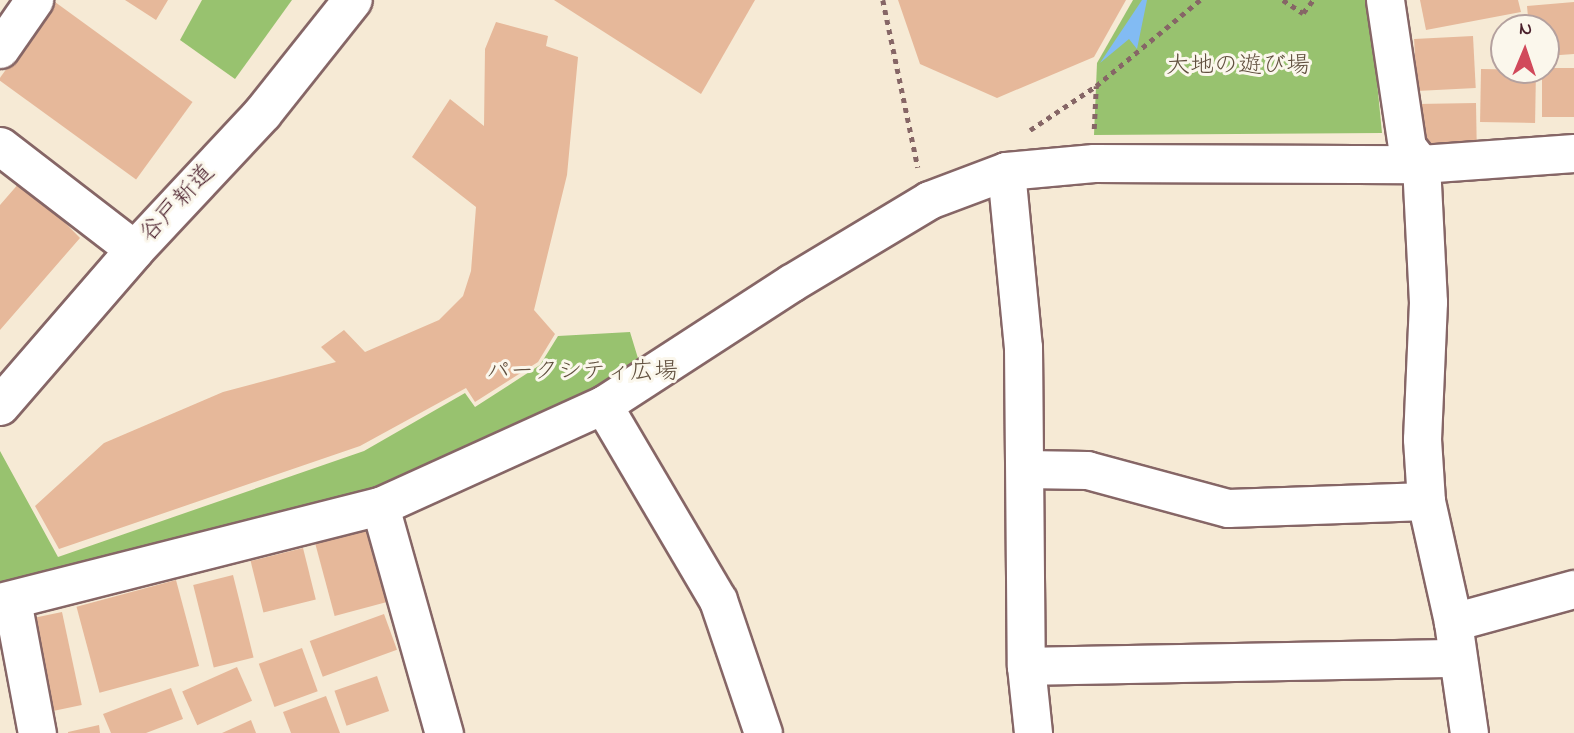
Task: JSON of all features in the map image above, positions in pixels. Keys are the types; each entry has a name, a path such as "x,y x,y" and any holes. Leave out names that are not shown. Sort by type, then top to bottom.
{"main road":[{"name":"谷戸新道","path":"0,406 135,250 263,113 354,0"}],"street":[{"path":"0,49 34,0"},
{"path":"1385,0 1407,147 1421,164 1428,265 1423,439 1426,501 1453,622 1456,658 1469,733"},
{"path":"0,146 135,250"},
{"path":"37,733 6,601 380,506 603,405 791,283 929,200 1006,171 1094,163 1421,164 1574,153"},
{"path":"1006,171 1023,347 1026,666 1033,733"},
{"path":"603,405 718,600 763,733"},
{"path":"1025,469 1087,470 1228,508 1426,501"},
{"path":"380,506 441,732"},
{"path":"1453,622 1574,589"},
{"path":"1026,666 1456,658"}],"path":[{"path":"883,0 890,50 929,200"},
{"path":"1006,171 1021,136 1096,86 1200,0"},
{"path":"1283,0 1303,13 1312,0"},
{"path":"1094,135 1096,86"}],"green space":[{"path":"202,0 292,0 235,79 180,40"},
{"name":"大地の遊び場","path":"1133,0 1369,0 1382,133 1094,135 1097,63"},
{"name":"パークシティ広場","path":"630,332 644,378 380,506 0,602 0,451 58,557 364,451 465,393 475,407 540,365 558,336"}],"water":[{"path":"1142,0 1147,0 1137,49 1129,39 1100,63"}],"building":[{"path":"125,0 168,0 156,20"},
{"path":"554,0 755,0 701,94"},
{"path":"898,0 1126,0 1094,57 997,98 920,64"},
{"path":"1420,0 1518,0 1521,12 1490,14 1490,18 1426,30"},
{"path":"55,2 193,102 136,180 0,81"},
{"path":"1574,2 1574,54 1560,55 1560,14 1528,14 1527,6"},
{"path":"496,22 548,36 546,46 578,57 567,175 534,310 555,334 538,362 475,402 466,388 360,446 59,549 35,506 104,443 223,392 336,362 321,347 344,330 365,352 439,320 463,296 471,271 476,207 412,157 450,99 484,126 485,49"},
{"path":"1473,36 1476,88 1417,91 1414,39"},
{"path":"1560,68 1574,68 1574,117 1542,117 1542,84 1560,84"},
{"path":"1481,69 1490,69 1490,84 1536,84 1535,123 1480,122"},
{"path":"1476,103 1477,145 1418,146 1417,104"},
{"path":"20,182 26,190 30,187 80,238 0,330 0,205"},
{"path":"369,524 390,601 335,616 314,539"},
{"path":"303,548 316,599 263,612 251,561"},
{"path":"233,575 254,657 214,667 193,585"},
{"path":"176,580 199,666 100,693 77,607"},
{"path":"62,612 82,705 49,712 30,619"},
{"path":"384,614 397,650 323,677 310,641"},
{"path":"302,648 318,691 275,707 259,664"},
{"path":"237,667 252,701 197,725 182,691"},
{"path":"377,676 389,711 346,726 334,691"},
{"path":"171,688 183,719 146,733 111,733 103,714"},
{"path":"326,696 340,733 291,733 283,712"},
{"path":"251,720 256,733 222,733"},
{"path":"99,725 100,733 68,733 68,732"}]}
